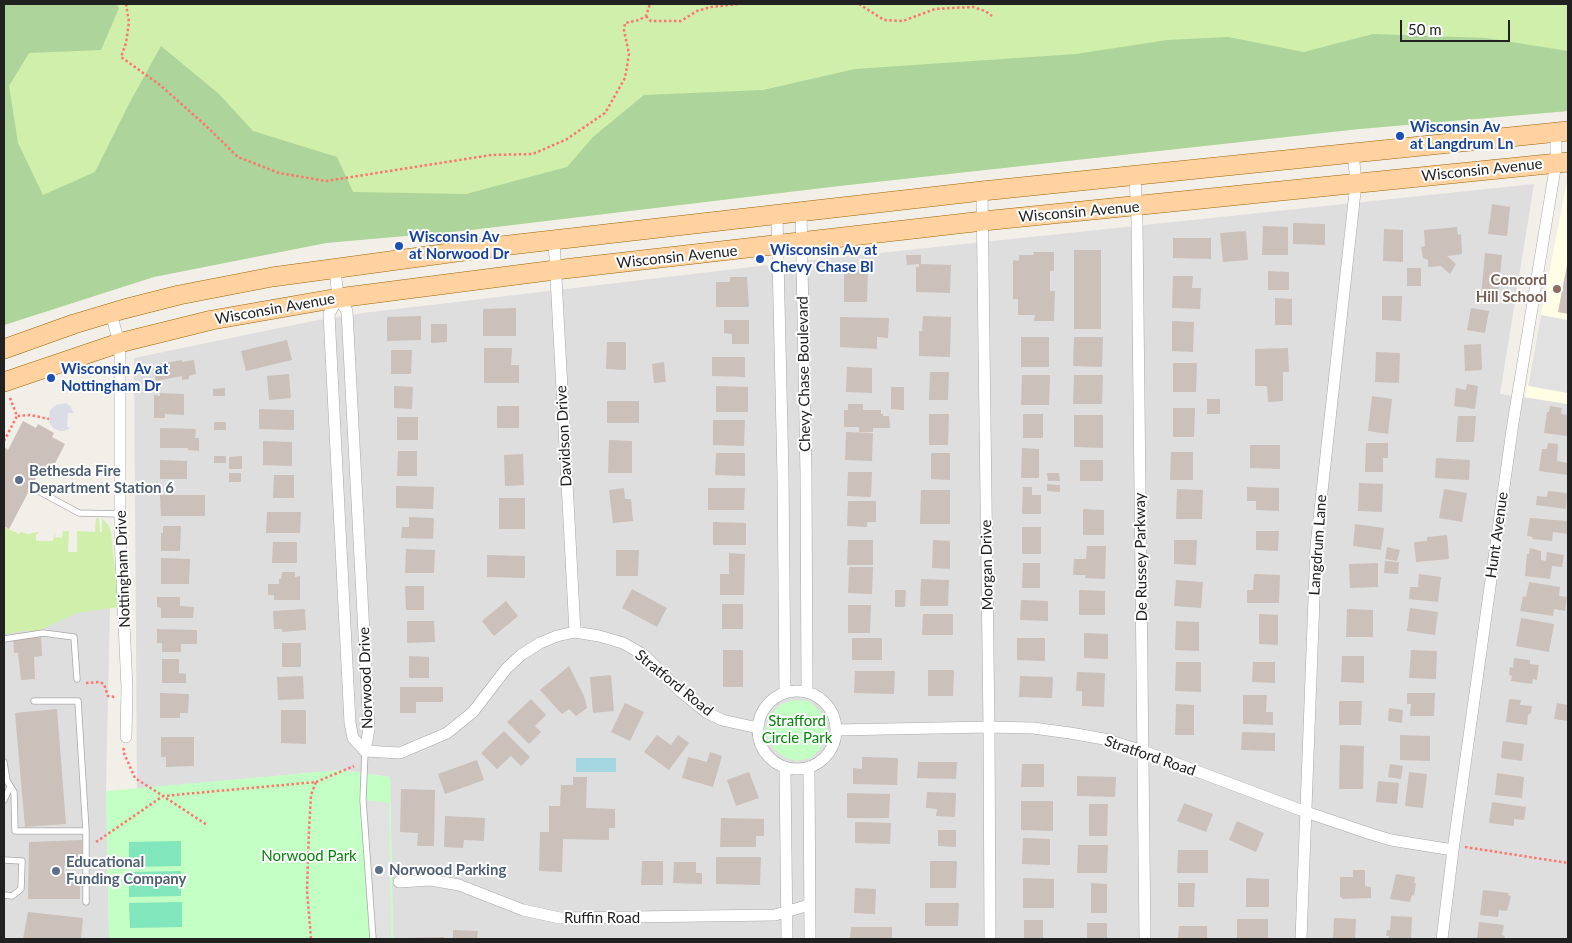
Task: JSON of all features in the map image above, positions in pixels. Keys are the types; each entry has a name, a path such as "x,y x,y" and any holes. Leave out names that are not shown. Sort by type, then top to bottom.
{"main road":[{"name":"Wisconsin Avenue","path":"4,349 111,313 179,294 272,277 554,240 982,191 1562,132"},
{"name":"Wisconsin Avenue","path":"6,389 119,343 212,320 338,298 555,270 983,221 1562,162"}],"street":[{"name":"Hunt Avenue","path":"1442,939 1513,423 1562,162 1562,132"},
{"name":"Langdrum Lane","path":"1300,939 1316,546 1356,182 1353,152"},
{"name":"De Russey Parkway","path":"1136,175 1145,939"},
{"name":"Morgan Drive","path":"982,191 990,939"},
{"name":"Chevy Chase Boulevard","path":"800,212 806,475 807,691"},
{"name":"Chevy Chase Boulevard","path":"777,215 783,475 785,692"},
{"name":"Davidson Drive","path":"554,240 575,632"},
{"name":"Norwood Drive","path":"335,269 338,298 347,311 369,729 365,750"},
{"name":"Norwood Drive","path":"338,298 329,314 350,723 353,738 365,750"},
{"name":"Nottingham Drive","path":"111,313 119,343 120,514 127,699 126,737"},
{"path":"335,456 355,455"},
{"path":"783,475 806,475"},
{"path":"343,594 362,593"},
{"name":"Stratford Road","path":"365,750 400,753 447,733 473,712 506,669 521,655 540,643 557,636 575,632 623,643 644,655 680,691 706,712 722,720 758,728"},
{"path":"807,691 825,702 831,710 836,730 834,744 827,755 809,768 794,770 785,768 772,761 764,753 759,743 758,728 762,711 776,696 785,692 807,691"},
{"name":"Stratford Road","path":"836,730 1033,728 1104,739 1143,751 1306,812 1391,840 1454,847"},
{"path":"785,768 787,939"},
{"path":"809,768 810,939"},
{"name":"Ruffin Road","path":"399,882 431,880 459,885 523,910 560,918 775,915 809,905"}],"lane":[{"path":"31,487 79,513 120,514"},
{"path":"4,639 43,633 74,637 77,679"},
{"path":"34,701 78,701 86,831 86,902"},
{"path":"365,750 363,800 373,939"},
{"path":"4,762 7,781 14,792 16,831 86,831"},
{"path":"4,800 10,787"},
{"path":"4,860 22,861 20,889 12,896 4,895"}],"path":[{"path":"126,4 129,22 126,43 121,57 160,85 238,157 278,173 326,180 491,155 533,154 567,139 605,113 626,78 629,54 624,30 625,22 639,20 646,16 650,4"},
{"path":"646,16 651,21 681,21 697,11 711,7 738,4"},
{"path":"859,4 884,20 903,21 935,9 952,8 974,8 985,11 992,16"},
{"path":"4,442 17,416 6,389"},
{"path":"17,416 34,415 48,419"},
{"path":"77,679 78,684 100,682 106,686 108,696 127,699"},
{"path":"126,737 123,752 135,778 207,824"},
{"path":"86,848 163,796 316,782 353,766 365,765"},
{"path":"311,939 308,890 308,830 311,795 316,782"},
{"path":"1454,847 1568,863"}],"shaded area":[{"name":"Concord Hill School","path":"1568,181 1568,404 1525,397"},
{"path":"1534,184 1500,394 1568,404 1568,939 393,939 390,777 342,770 137,789 134,358 313,321 363,313 794,262"},
{"path":"1541,315 1568,320 1568,393 1528,386"},
{"path":"66,403 74,413 68,413 67,427 70,428 64,431 54,429 50,424 50,410 56,405"},
{"path":"110,605 106,791 109,939 4,939 4,625"},
{"name":"Norwood Parking","path":"363,800 389,803 391,938 373,938"}],"green space":[{"path":"4,4 1568,4 1568,111 1359,129 839,186 462,231 331,242 158,275 4,325"},
{"path":"4,4 116,4 119,8 101,50 29,53 9,86 18,143 43,195 95,172 161,46 219,94 253,131 337,157 353,192 466,194 567,167 593,137 644,95 763,90 855,69 1076,54 1167,40 1228,37 1304,52 1373,34 1486,38 1568,51 1568,111 1359,129 839,186 462,231 326,243 154,277 4,325"},
{"path":"96,518 99,518 100,532 102,532 102,518 109,526 111,532 119,607 77,613 38,631 4,634 4,527 19,534 21,532 28,534 38,532 36,534 36,541 53,541 55,532 55,537 62,538 63,531 69,531 68,552 77,552 77,531 95,532"},
{"name":"Strafford Circle Park","path":"795,700 809,701 820,711 827,723 827,737 820,749 811,758 798,761 786,758 775,750 768,739 766,727 771,714 781,704"},
{"name":"Norwood Park","path":"342,770 390,777 393,939 109,939 106,791"},
{"path":"181,841 181,866 129,867 129,842"},
{"path":"181,871 181,896 129,897 129,872"},
{"path":"182,902 182,927 130,928 129,903"}],"water":[{"path":"576,758 616,758 616,772 576,772"}],"building":[{"path":"1492,204 1510,207 1507,236 1488,234"},
{"path":"1293,223 1325,224 1325,245 1293,244"},
{"path":"1263,226 1288,227 1288,255 1262,255"},
{"path":"1457,227 1458,235 1461,234 1462,254 1447,256 1456,264 1450,274 1441,266 1428,267 1428,260 1423,258 1421,247 1425,246 1424,230"},
{"path":"1384,229 1403,230 1403,262 1383,261"},
{"path":"1246,231 1248,260 1223,262 1220,233"},
{"path":"1173,238 1211,238 1211,259 1173,258"},
{"path":"1074,250 1101,250 1101,329 1074,329"},
{"path":"1033,252 1054,252 1054,271 1050,271 1050,291 1055,291 1054,321 1034,321 1035,315 1018,315 1018,299 1013,299 1013,260 1019,261 1019,255 1034,255"},
{"path":"1485,253 1502,255 1498,298 1481,297"},
{"path":"906,255 921,255 921,264 951,265 950,293 916,292 916,267 919,267 919,264 907,265"},
{"path":"1568,265 1568,314 1558,312"},
{"path":"1407,268 1421,268 1421,286 1407,286"},
{"path":"844,269 868,270 867,302 844,302"},
{"path":"1268,271 1289,272 1289,290 1268,290"},
{"path":"1173,276 1193,276 1192,288 1201,288 1200,309 1172,308"},
{"path":"730,277 747,277 749,307 716,307 716,282 730,282"},
{"path":"1382,296 1402,296 1401,321 1382,320"},
{"path":"1275,298 1292,299 1292,325 1275,325"},
{"path":"516,308 516,336 483,336 483,309"},
{"path":"1471,308 1489,311 1485,333 1467,330"},
{"path":"421,316 421,340 387,341 387,317"},
{"path":"923,316 951,317 950,357 919,356 919,331 922,331"},
{"path":"840,317 889,318 888,338 877,337 877,349 840,347"},
{"path":"724,320 749,320 749,344 732,344 732,334 724,333"},
{"path":"1172,321 1194,322 1193,352 1172,351"},
{"path":"431,324 447,324 447,342 431,343"},
{"path":"1021,337 1049,337 1049,367 1021,367"},
{"path":"1074,337 1103,337 1102,367 1073,366"},
{"path":"287,340 292,360 246,371 241,351"},
{"path":"607,342 626,342 626,370 606,369"},
{"path":"1481,344 1482,370 1465,371 1464,345"},
{"path":"484,348 512,348 511,365 519,365 519,383 484,383"},
{"path":"1288,348 1289,372 1283,372 1283,401 1268,402 1267,386 1255,386 1255,349"},
{"path":"391,350 412,350 411,374 391,374"},
{"path":"1376,352 1400,353 1399,383 1375,382"},
{"path":"712,357 745,357 745,377 712,376"},
{"path":"182,360 182,362 194,360 196,374 189,376 189,379 182,380 182,376 156,381 153,368 159,367 158,364"},
{"path":"664,362 666,382 654,383 652,364"},
{"path":"1173,363 1197,363 1196,392 1173,392"},
{"path":"847,367 872,368 872,393 846,392"},
{"path":"930,372 949,372 948,400 929,400"},
{"path":"289,374 291,398 269,400 267,376"},
{"path":"1022,375 1050,375 1049,405 1021,405"},
{"path":"1074,375 1103,375 1102,404 1073,404"},
{"path":"1467,384 1478,386 1475,409 1454,406 1456,388 1466,390"},
{"path":"394,386 413,387 412,409 394,408"},
{"path":"716,386 748,387 748,412 716,412"},
{"path":"891,387 904,387 904,410 891,409"},
{"path":"225,388 225,396 213,396 213,389"},
{"path":"160,393 184,394 184,415 165,414 165,418 154,418 154,395 160,396"},
{"path":"1372,396 1392,399 1388,434 1368,431"},
{"path":"1207,399 1220,399 1220,414 1207,414"},
{"path":"607,401 639,401 639,423 607,423"},
{"path":"848,404 863,404 863,410 881,410 883,416 889,416 890,428 873,428 873,432 859,432 859,427 844,427 844,410 848,410"},
{"path":"497,406 519,406 519,428 497,428"},
{"path":"1550,406 1562,408 1561,414 1568,415 1568,436 1544,433 1547,412 1549,412"},
{"path":"1173,408 1195,408 1194,437 1173,437"},
{"path":"259,409 294,410 294,430 259,429"},
{"path":"929,414 949,414 948,445 929,445"},
{"path":"1023,414 1043,414 1043,438 1023,438"},
{"path":"1074,415 1103,415 1103,448 1074,447"},
{"path":"1458,416 1476,416 1474,442 1456,442"},
{"path":"397,417 418,417 418,440 397,440"},
{"path":"713,420 745,420 744,446 713,445"},
{"name":"Bethesda Fire Department Station 6","path":"23,421 36,428 38,424 54,433 52,437 65,444 50,473 41,468 9,529 4,526 4,447 8,450"},
{"path":"214,422 226,422 226,430 214,430"},
{"path":"160,428 196,429 195,438 199,438 199,451 188,450 188,448 160,448"},
{"path":"846,432 873,433 872,461 845,460"},
{"path":"609,440 632,441 632,473 608,473"},
{"path":"263,441 292,442 292,466 263,465"},
{"path":"1366,443 1388,443 1388,458 1383,458 1383,472 1365,472"},
{"path":"1548,443 1558,444 1557,461 1568,463 1568,475 1539,471 1542,449 1547,449"},
{"path":"1250,445 1280,445 1280,469 1250,468"},
{"path":"1022,448 1039,449 1039,478 1021,478"},
{"path":"398,451 417,451 417,476 397,476"},
{"path":"1171,452 1193,452 1193,480 1170,480"},
{"path":"716,453 745,453 745,476 715,475"},
{"path":"931,453 950,453 950,480 931,479"},
{"path":"523,454 524,485 505,486 504,455"},
{"path":"214,456 226,456 226,463 214,463"},
{"path":"242,456 242,469 229,469 229,457"},
{"path":"1436,458 1470,460 1469,480 1435,478"},
{"path":"160,460 187,461 187,479 160,479"},
{"path":"1080,460 1103,460 1103,481 1080,481"},
{"path":"848,472 872,472 871,497 847,496"},
{"path":"229,473 241,473 241,482 229,482"},
{"path":"1047,473 1059,473 1060,481 1048,481"},
{"path":"274,475 294,475 294,498 273,498"},
{"path":"1359,483 1383,484 1382,512 1358,511"},
{"path":"1047,484 1060,485 1060,492 1047,491"},
{"path":"396,486 434,487 433,509 396,508"},
{"path":"1023,487 1032,487 1032,495 1041,495 1041,514 1022,514"},
{"path":"1247,487 1279,488 1279,511 1256,510 1256,501 1247,501"},
{"path":"624,488 625,499 631,499 633,521 613,523 609,490"},
{"path":"708,488 745,488 744,510 708,510"},
{"path":"1177,489 1203,490 1202,519 1176,519"},
{"path":"1444,489 1467,493 1462,522 1439,518"},
{"path":"921,490 950,490 950,524 920,524"},
{"path":"1548,491 1567,493 1566,509 1536,505 1537,496 1547,497"},
{"path":"160,495 205,495 205,516 161,516"},
{"path":"499,498 525,498 525,529 499,529"},
{"path":"848,501 876,501 876,522 867,522 867,527 847,526"},
{"path":"1083,509 1104,510 1104,535 1083,535"},
{"path":"267,512 301,512 300,533 266,533"},
{"path":"409,517 434,518 433,539 401,538 402,527 409,527"},
{"path":"1530,518 1568,521 1568,534 1553,532 1552,541 1532,539 1533,537 1527,536"},
{"path":"713,522 746,523 746,545 713,545"},
{"path":"1355,524 1384,528 1381,550 1353,546"},
{"path":"163,526 181,526 180,551 161,551"},
{"path":"1022,527 1041,527 1041,554 1022,554"},
{"path":"1256,531 1279,531 1278,551 1256,550"},
{"path":"1447,535 1449,559 1416,562 1414,542 1427,541 1427,537"},
{"path":"848,540 873,540 873,565 847,565"},
{"path":"933,540 950,541 950,569 932,568"},
{"path":"1174,540 1197,540 1196,565 1174,564"},
{"path":"273,542 297,542 297,563 272,563"},
{"path":"1087,546 1106,546 1105,579 1085,578 1086,575 1073,575 1074,559 1086,559"},
{"path":"1387,547 1400,550 1397,561 1385,559"},
{"path":"1530,548 1541,551 1541,560 1546,561 1547,552 1564,555 1562,567 1552,566 1550,579 1525,576 1527,554 1529,554"},
{"path":"406,549 435,550 434,573 405,573"},
{"path":"616,550 639,550 638,576 616,576"},
{"path":"729,553 745,554 744,595 720,595 720,574 729,574"},
{"path":"487,555 525,556 525,578 487,577"},
{"path":"161,558 190,559 189,584 161,584"},
{"path":"1385,561 1399,562 1398,574 1384,573"},
{"path":"1023,563 1040,563 1040,588 1022,588"},
{"path":"1378,563 1378,587 1350,588 1349,564"},
{"path":"849,567 873,567 872,594 848,593"},
{"path":"282,572 295,572 295,577 300,576 300,600 274,600 274,595 268,595 268,584 279,584"},
{"path":"1254,574 1280,575 1279,603 1247,603 1247,590 1253,590"},
{"path":"1419,574 1441,577 1438,602 1409,599 1410,587 1418,587"},
{"path":"921,579 949,580 948,606 920,606"},
{"path":"1176,580 1203,582 1201,608 1174,606"},
{"path":"1529,582 1560,587 1559,596 1567,597 1565,611 1554,609 1553,616 1520,611 1523,596 1526,597"},
{"path":"405,586 424,586 424,610 406,610"},
{"path":"632,589 667,608 657,627 622,608"},
{"path":"895,590 906,590 905,607 895,607"},
{"path":"1079,590 1105,591 1105,615 1079,615"},
{"path":"157,597 180,597 180,606 194,607 193,618 161,618 161,608 157,607"},
{"path":"1021,600 1048,601 1048,621 1020,620"},
{"path":"506,601 518,616 494,636 482,621"},
{"path":"722,604 743,604 743,629 722,629"},
{"path":"848,605 871,605 870,633 848,633"},
{"path":"1410,608 1438,612 1435,635 1407,631"},
{"path":"305,609 306,630 282,632 282,629 274,629 273,611"},
{"path":"1347,609 1373,610 1373,637 1346,637"},
{"path":"923,614 953,614 953,635 922,635"},
{"path":"1259,614 1278,615 1278,645 1259,644"},
{"path":"1521,618 1554,624 1549,652 1516,646"},
{"path":"407,621 434,621 435,642 407,643"},
{"path":"1176,621 1199,622 1199,651 1175,650"},
{"path":"157,629 197,630 197,644 181,644 181,652 162,652 162,643 157,643"},
{"path":"1084,633 1108,634 1108,659 1084,658"},
{"path":"41,637 42,656 34,657 35,679 21,680 18,653 14,653 13,639"},
{"path":"852,638 882,638 882,660 852,660"},
{"path":"1017,638 1045,638 1045,661 1017,660"},
{"path":"282,643 301,643 301,667 282,667"},
{"path":"723,650 743,650 743,687 723,687"},
{"path":"1411,650 1437,651 1436,679 1409,678"},
{"path":"409,656 429,657 429,678 409,678"},
{"path":"1342,656 1364,656 1364,683 1341,682"},
{"path":"1514,658 1530,660 1530,664 1539,665 1537,680 1533,679 1532,684 1511,681 1512,676 1509,675 1510,667 1513,668"},
{"path":"162,659 179,659 179,673 186,674 186,683 162,683"},
{"path":"1176,662 1201,662 1201,692 1175,691"},
{"path":"1253,662 1275,662 1275,683 1252,682"},
{"path":"569,666 584,696 587,708 576,716 569,709 562,714 540,690"},
{"path":"928,670 954,670 953,696 928,696"},
{"path":"855,671 895,671 894,694 854,693"},
{"path":"1077,672 1105,673 1104,707 1082,706 1082,691 1076,691"},
{"path":"611,675 614,711 593,713 590,677"},
{"path":"303,676 304,699 278,700 277,677"},
{"path":"1020,676 1053,677 1052,698 1019,697"},
{"path":"400,687 443,687 443,702 416,702 416,713 400,713"},
{"path":"160,693 189,694 188,713 180,713 180,718 160,718"},
{"path":"1407,693 1435,693 1434,716 1410,716 1411,704 1407,704"},
{"path":"1243,695 1267,695 1266,712 1273,712 1273,725 1243,724"},
{"path":"531,699 546,715 535,726 541,732 529,744 507,722"},
{"path":"1509,699 1521,700 1520,705 1532,706 1531,713 1528,715 1527,725 1506,722"},
{"path":"1339,701 1362,701 1361,725 1339,725"},
{"path":"625,703 644,712 630,741 611,732"},
{"path":"1557,703 1568,705 1568,721 1554,719"},
{"path":"1176,704 1194,705 1194,735 1175,735"},
{"path":"1389,708 1403,710 1402,723 1388,721"},
{"path":"57,709 66,824 25,827 15,713"},
{"path":"281,710 306,710 306,744 281,743"},
{"path":"504,731 530,757 521,766 511,756 497,769 481,753"},
{"path":"1242,732 1275,733 1275,751 1241,750"},
{"path":"657,735 671,745 678,735 689,743 669,770 644,752"},
{"path":"1400,735 1430,736 1430,761 1400,760"},
{"path":"161,737 194,737 194,766 166,767 166,757 161,757"},
{"path":"1503,741 1524,744 1522,761 1501,758"},
{"path":"1340,745 1364,746 1363,789 1339,789"},
{"path":"710,752 722,756 713,787 682,778 688,757 707,762"},
{"path":"862,757 898,758 897,785 853,784 853,768 862,769"},
{"path":"477,760 484,780 445,794 438,774"},
{"path":"918,762 957,762 956,779 917,778"},
{"path":"1022,764 1044,764 1044,787 1021,787"},
{"path":"1390,764 1403,766 1401,779 1388,777"},
{"path":"749,772 759,798 736,806 727,780"},
{"path":"1409,772 1427,774 1423,808 1405,806"},
{"path":"1497,773 1524,777 1522,798 1495,795"},
{"path":"1077,776 1116,777 1115,797 1077,796"},
{"path":"573,777 587,777 586,808 615,809 615,828 609,828 609,840 563,839 562,872 539,871 540,832 549,832 549,806 560,806 561,785 573,785"},
{"path":"1378,781 1399,783 1397,804 1376,802"},
{"path":"401,789 435,790 434,846 417,846 418,833 400,832"},
{"path":"927,792 956,793 955,817 936,816 937,809 926,808"},
{"path":"847,793 890,794 889,818 847,818"},
{"path":"1021,801 1053,801 1053,831 1021,830"},
{"path":"1492,802 1526,807 1524,820 1514,819 1514,826 1489,823"},
{"path":"1184,803 1213,814 1206,832 1177,821"},
{"path":"1089,804 1108,804 1107,836 1089,836"},
{"path":"445,816 485,818 484,841 464,840 463,848 444,847"},
{"path":"721,818 764,819 764,836 756,836 756,847 720,847"},
{"path":"1237,821 1264,833 1256,852 1229,840"},
{"path":"855,822 891,823 890,844 855,843"},
{"path":"938,830 956,830 956,847 938,846"},
{"path":"1023,838 1050,839 1050,865 1022,864"},
{"path":"82,840 83,866 64,866 64,874 80,874 80,899 28,899 29,842"},
{"path":"1078,845 1108,845 1107,873 1077,873"},
{"path":"1178,850 1208,850 1208,873 1177,873"},
{"path":"716,857 761,857 760,885 716,884"},
{"path":"642,861 663,861 663,885 641,885"},
{"path":"930,861 957,861 956,888 930,888"},
{"path":"674,862 696,862 696,873 702,873 702,884 673,883"},
{"path":"1353,870 1365,870 1365,886 1371,887 1371,898 1342,899 1340,897 1340,877 1353,877"},
{"path":"1396,874 1415,877 1414,896 1412,895 1410,902 1390,899"},
{"path":"1023,878 1054,879 1054,908 1023,908"},
{"path":"1246,878 1269,879 1269,907 1246,907"},
{"path":"1091,883 1107,884 1107,913 1091,913"},
{"path":"1178,883 1195,883 1194,907 1178,907"},
{"path":"855,888 876,889 875,914 854,913"},
{"path":"1483,890 1509,893 1508,895 1511,896 1507,911 1499,910 1498,917 1480,915"},
{"path":"925,903 959,903 958,926 925,926"},
{"path":"28,912 83,918 81,939 23,939"},
{"path":"1391,916 1412,917 1411,939 1389,938 1389,936 1386,936 1387,930 1390,930"},
{"path":"1334,918 1356,919 1355,939 1333,939"},
{"path":"1237,919 1268,919 1268,939 1237,939"},
{"path":"1024,920 1043,920 1043,939 1024,939"},
{"path":"1479,922 1504,925 1502,935 1505,936 1504,939 1477,939"},
{"path":"1087,923 1107,923 1107,939 1087,939"},
{"path":"1179,926 1207,926 1207,939 1178,939"},
{"path":"851,927 892,927 892,939 850,939"},
{"path":"453,930 478,931 477,939 453,939"},
{"path":"444,937 444,939 403,939 403,938"}],"place":[{"name":"Wisconsin Av at Langdrum Ln","path":"1400,136"},
{"name":"Wisconsin Av at Norwood Dr","path":"399,246"},
{"name":"Wisconsin Av at Chevy Chase Bl","path":"760,259"},
{"name":"Concord Hill School","path":"1557,289"},
{"name":"Wisconsin Av at Nottingham Dr","path":"51,378"},
{"name":"Bethesda Fire Department Station 6","path":"19,480"},
{"name":"Norwood Parking","path":"379,870"},
{"name":"Educational Funding Company","path":"56,871"}]}
